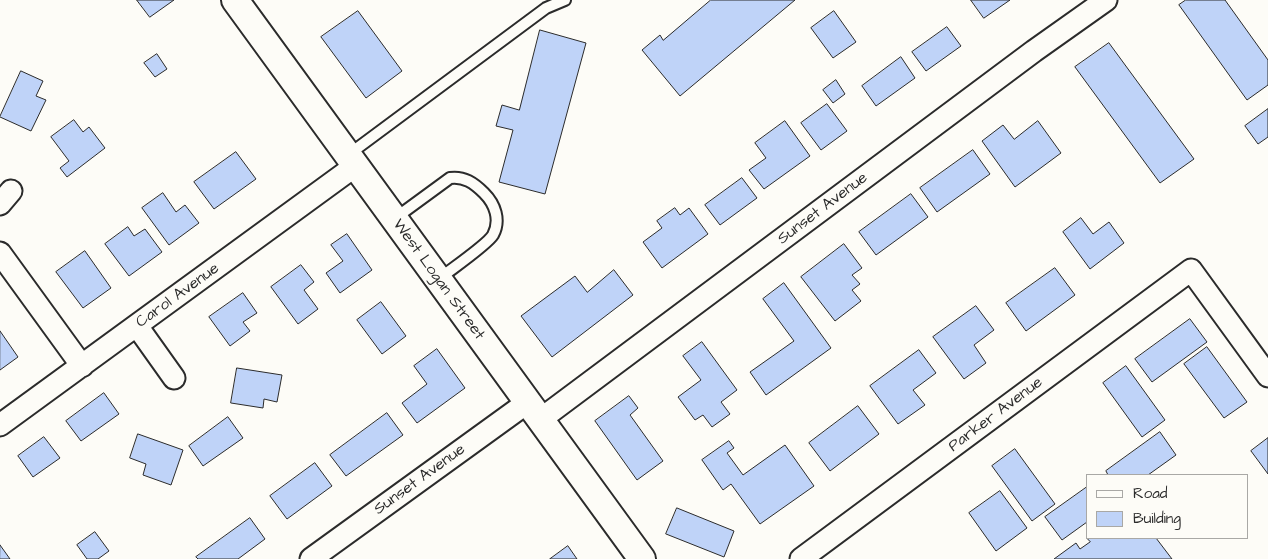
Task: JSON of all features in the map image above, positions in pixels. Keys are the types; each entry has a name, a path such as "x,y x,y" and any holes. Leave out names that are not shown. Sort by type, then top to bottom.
{"street":[{"name":"West Logan Street","path":"235,0 642,559"},
{"name":"Sunset Avenue","path":"311,559 534,410 1104,1"},
{"name":"Carol Avenue","path":"0,425 137,326 351,161"},
{"path":"0,253 82,366"},
{"name":"Parker Avenue","path":"801,559 1191,270 1268,376"},
{"path":"137,326 174,378"}],"lane":[{"path":"351,161 546,8 565,0"},
{"path":"394,219 450,178 459,177 469,181 490,200 496,210 497,225 492,236 438,279"}],"building":[{"path":"137,0 174,0 150,17"},
{"path":"711,0 795,0 680,96 642,50 660,35 663,40"},
{"path":"971,0 1010,0 984,18"},
{"path":"1186,0 1225,0 1268,60 1268,85 1247,100 1179,5"},
{"path":"358,11 402,71 366,98 321,37"},
{"path":"834,11 856,42 833,58 811,28"},
{"path":"947,27 961,46 926,71 912,52"},
{"path":"540,30 586,43 545,194 499,182 513,130 496,126 502,105 519,110"},
{"path":"1109,43 1194,159 1160,183 1075,67"},
{"path":"157,54 167,69 155,77 144,63"},
{"path":"901,57 915,78 876,106 862,86"},
{"path":"21,71 43,81 36,96 46,100 31,131 0,117"},
{"path":"836,80 845,94 833,103 823,90"},
{"path":"827,104 847,131 821,150 801,123"},
{"path":"1268,109 1268,137 1258,144 1245,126"},
{"path":"74,120 83,132 89,127 105,148 67,177 60,168 69,161 51,137"},
{"path":"785,121 810,156 764,189 749,170 766,158 755,143"},
{"path":"1038,121 1061,153 1015,187 982,141 1003,125 1014,139"},
{"path":"973,150 990,174 937,212 920,188"},
{"path":"236,152 256,179 214,209 194,182"},
{"path":"742,178 757,198 720,225 705,205"},
{"path":"163,193 176,212 185,205 199,223 169,245 142,208"},
{"path":"911,194 928,217 876,255 859,232"},
{"path":"675,208 680,215 689,208 708,234 662,268 643,242 662,228 657,221"},
{"path":"1081,218 1093,234 1109,222 1124,243 1090,269 1063,232"},
{"path":"128,227 134,236 145,229 162,252 129,276 105,244"},
{"path":"347,234 372,270 340,293 326,273 343,261 331,245"},
{"path":"844,244 862,268 852,275 860,284 852,290 861,301 835,321 801,277"},
{"path":"85,251 111,288 83,308 56,272"},
{"path":"301,265 314,282 304,290 318,309 298,324 271,287"},
{"path":"1055,268 1075,295 1026,331 1006,303"},
{"path":"614,270 633,295 552,357 521,316 575,276 587,292"},
{"path":"784,283 831,348 766,395 750,372 794,341 763,299"},
{"path":"243,293 257,313 243,322 250,331 230,346 209,317"},
{"path":"381,302 406,336 382,354 357,320"},
{"path":"976,306 994,330 974,345 986,363 964,379 933,337"},
{"path":"1190,319 1207,342 1152,382 1135,359"},
{"path":"0,331 18,357 0,370"},
{"path":"702,342 737,390 721,402 730,414 712,427 703,415 695,420 678,397 701,380 683,356"},
{"path":"1207,347 1247,402 1224,418 1184,364"},
{"path":"437,349 465,388 417,423 402,403 427,384 414,366"},
{"path":"919,350 936,373 913,390 925,405 898,424 870,386"},
{"path":"1126,366 1165,420 1142,437 1103,383"},
{"path":"237,368 282,375 277,402 264,399 263,408 231,403"},
{"path":"104,393 119,414 81,441 66,421"},
{"path":"629,396 638,408 630,415 663,461 637,480 595,421"},
{"path":"858,406 879,434 830,471 809,443"},
{"path":"387,413 403,435 346,476 330,455"},
{"path":"228,417 243,438 203,466 189,446"},
{"path":"1160,432 1176,455 1149,474 1108,474 1106,471"},
{"path":"138,434 183,450 171,485 143,475 146,464 130,458"},
{"path":"44,437 60,458 33,477 18,456"},
{"path":"1268,438 1268,474 1251,451"},
{"path":"729,441 734,448 727,453 743,475 785,445 814,486 760,524 731,484 723,490 702,460"},
{"path":"1015,449 1055,504 1032,521 992,466"},
{"path":"315,463 332,486 287,519 270,496"},
{"path":"1086,488 1086,523 1062,540 1045,517"},
{"path":"1000,491 1027,528 996,551 969,513"},
{"path":"677,508 734,531 724,557 666,534"},
{"path":"250,518 265,539 238,559 198,559 196,557"},
{"path":"95,532 109,551 98,559 87,559 77,545"},
{"path":"1088,539 1157,539 1172,559 1054,559 1076,543 1080,549 1090,542"},
{"path":"0,545 10,559 0,559"},
{"path":"568,546 577,559 550,559"}]}
